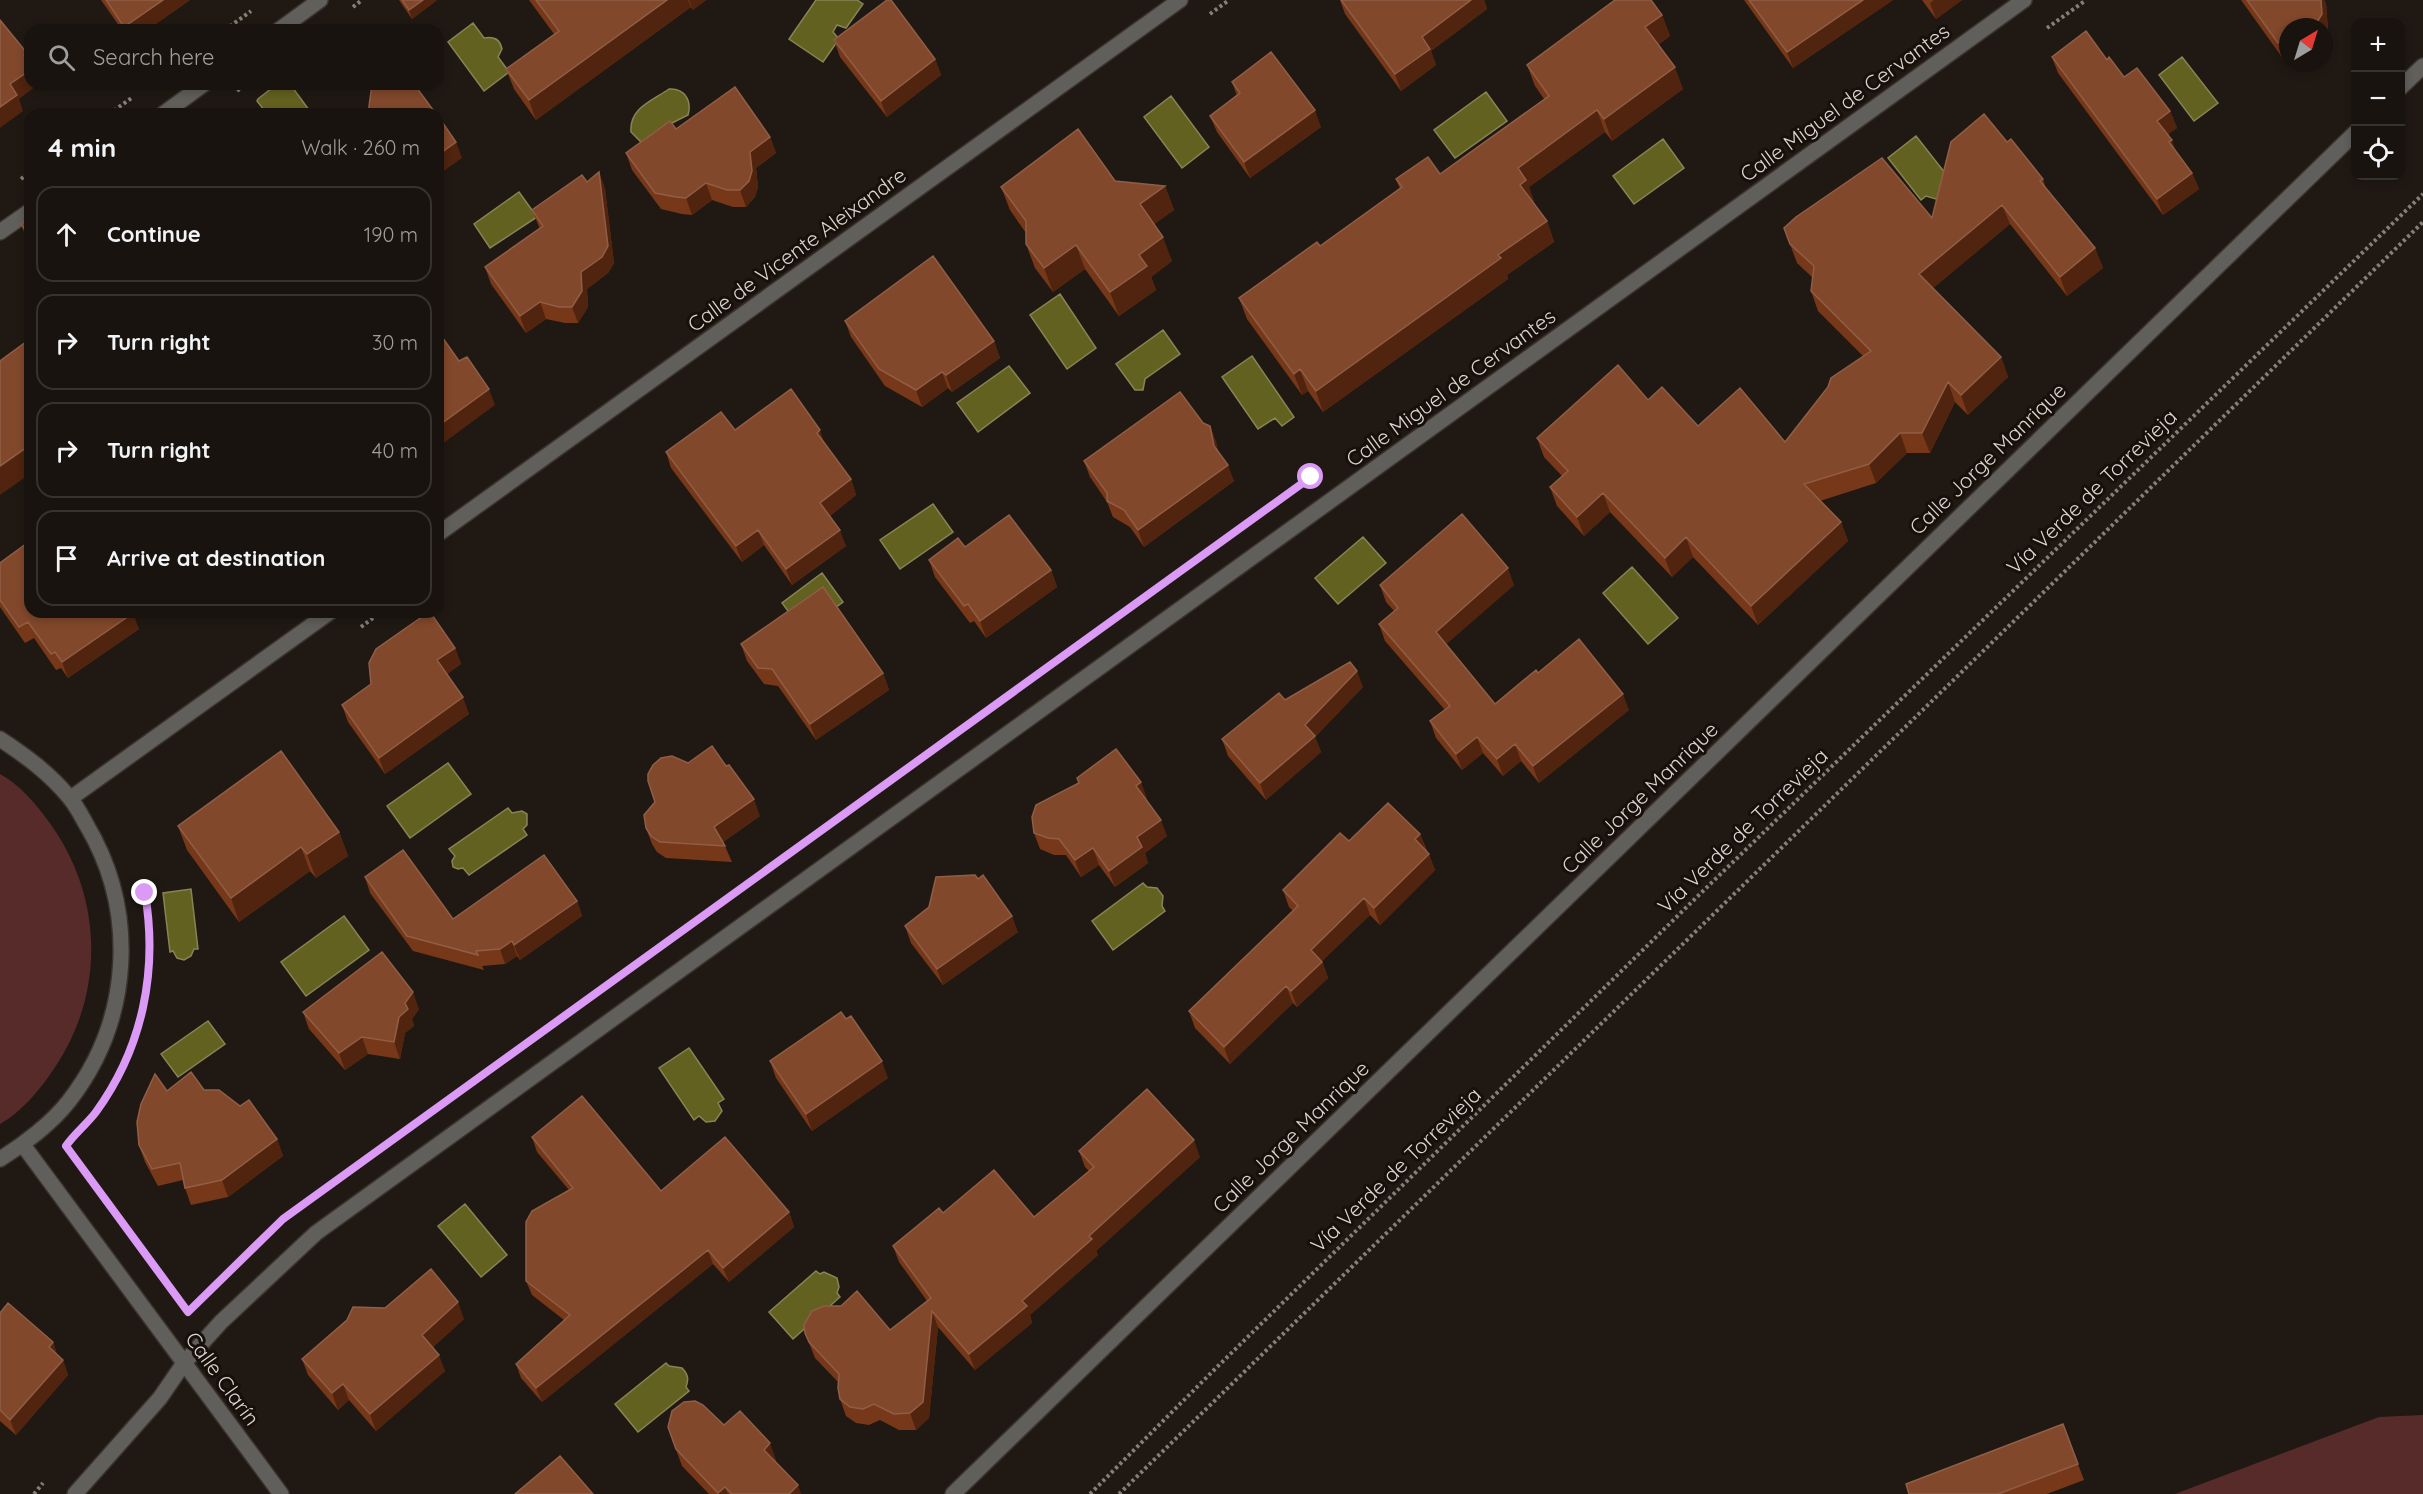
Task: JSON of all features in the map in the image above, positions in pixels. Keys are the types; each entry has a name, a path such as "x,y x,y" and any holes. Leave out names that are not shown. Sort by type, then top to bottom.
{"street":[{"path":"287,24 320,0"},
{"name":"Calle de Vicente Aleixandre","path":"444,530 1180,0"},
{"name":"Calle Miguel de Cervantes","path":"75,1494 160,1398 184,1363 221,1322 316,1233 2024,0"},
{"path":"2405,83 2423,66"},
{"path":"171,108 196,90"},
{"name":"Calle Jorge Manrique","path":"953,1494 2351,136"},
{"path":"0,232 24,215"},
{"path":"71,798 322,618"},
{"path":"0,739 36,763 71,798 101,848 118,900 122,953 116,1006 98,1057 69,1102 23,1145 0,1160"},
{"name":"Calle Clarín","path":"23,1145 281,1494"}],"path":[{"path":"2037,35 2086,0"},
{"path":"233,24 258,6"},
{"path":"118,108 134,96"},
{"name":"Vía Verde de Torrevieja","path":"1090,1494 1718,876 2423,194"},
{"path":"1119,1494 2423,222"},
{"path":"34,1494 50,1476"}],"shaded area":[{"path":"816,0 857,0 863,4 846,28 837,25 833,32 839,39 823,62 789,39"},
{"path":"473,23 484,38 491,37 500,43 502,49 498,57 509,72 484,91 448,42"},
{"path":"2182,57 2218,103 2194,121 2159,75"},
{"path":"669,89 675,89 686,96 689,105 688,115 642,143 631,132 634,117 643,106"},
{"path":"269,90 294,90 308,108 262,108 258,99"},
{"path":"1486,92 1507,121 1455,158 1434,130"},
{"path":"1171,96 1209,147 1182,168 1144,117"},
{"path":"1916,136 1949,178 1941,196 1936,199 1926,196 1921,200 1888,158"},
{"path":"1663,139 1684,168 1634,204 1613,176"},
{"path":"519,192 537,217 490,248 474,224"},
{"path":"1060,294 1096,348 1067,369 1030,315"},
{"path":"1163,330 1180,354 1145,379 1143,390 1135,390 1116,364"},
{"path":"1252,356 1294,417 1282,426 1275,418 1258,429 1222,377"},
{"path":"1009,366 1030,393 978,432 957,403"},
{"path":"933,504 953,532 900,569 880,540"},
{"path":"1363,537 1386,563 1338,604 1315,578"},
{"path":"1632,567 1678,618 1648,644 1603,593"},
{"path":"822,573 843,602 803,631 782,603"},
{"path":"448,763 471,794 410,838 387,806"},
{"path":"0,774 14,783 33,802 67,851 80,882 88,914 91,947 89,980 82,1012 69,1043 35,1094 15,1114 0,1124"},
{"path":"508,808 512,813 522,811 527,814 527,825 523,829 527,835 469,875 463,868 453,867 452,861 455,856 449,849"},
{"path":"1143,883 1147,887 1157,888 1163,896 1162,906 1165,911 1113,950 1092,921"},
{"path":"191,889 198,949 194,949 191,956 184,960 177,958 173,951 170,952 163,893"},
{"path":"344,916 369,950 306,996 281,962"},
{"path":"208,1021 225,1044 178,1077 161,1054"},
{"path":"689,1048 724,1099 718,1103 722,1111 715,1121 706,1122 699,1116 694,1120 659,1068"},
{"path":"465,1204 507,1255 481,1277 438,1226"},
{"path":"816,1271 837,1278 839,1287 837,1293 840,1297 793,1339 769,1312"},
{"path":"666,1363 684,1370 687,1377 686,1387 689,1391 638,1432 615,1404"},
{"path":"2423,1415 2423,1494 2175,1494 2379,1417"}],"building":[{"path":"106,0 163,0 128,24 122,24"},
{"path":"402,0 423,0 409,10"},
{"path":"536,0 667,0 529,100 506,69 559,31"},
{"path":"887,0 891,0 935,59 881,101 834,40"},
{"path":"1341,0 1471,0 1422,37 1430,49 1395,74"},
{"path":"1615,0 1651,0 1662,15 1645,27 1675,67 1604,119 1597,110 1518,168 1526,180 1520,185 1547,221 1498,255 1501,258 1316,391 1300,369 1294,374 1239,298 1317,242 1320,246 1402,187 1396,179 1428,157 1440,174 1549,96 1527,65"},
{"path":"1749,0 1863,0 1787,52"},
{"path":"2247,0 2321,0 2322,14 2320,18 2279,18 2278,43"},
{"path":"0,20 24,49 24,74 10,84 17,95 0,107"},
{"path":"2086,31 2107,60 2109,57 2124,77 2137,68 2170,111 2157,121 2172,140 2169,142 2192,173 2157,199 2052,57"},
{"path":"1271,52 1315,110 1244,162 1210,116 1240,93 1232,82"},
{"path":"735,87 770,137 750,152 752,171 749,181 740,190 727,190 706,183 686,198 655,193 626,153 670,121 676,129"},
{"path":"371,90 418,90 432,108 369,108"},
{"path":"1984,114 2007,142 2011,139 2043,179 2040,181 2095,248 2060,277 2002,205 1919,274 2001,357 1961,395 1948,382 1922,433 1900,433 1869,464 1804,484 1841,522 1751,606 1686,537 1665,558 1603,493 1577,517 1550,487 1568,471 1537,438 1618,365 1648,400 1662,387 1698,426 1740,388 1785,442 1828,387 1831,378 1871,351 1811,291 1814,266 1790,244 1784,228 1796,217 1882,158 1932,218 1951,142"},
{"path":"444,125 456,142 444,151"},
{"path":"1078,129 1115,181 1165,186 1140,204 1163,237 1139,255 1147,266 1110,292 1076,245 1044,268 1026,244 1026,221 1001,187"},
{"path":"599,172 608,246 602,257 581,272 582,291 572,307 559,307 540,302 520,316 485,267 543,226 532,210 582,175 587,182"},
{"path":"933,256 994,341 946,375 942,372 916,390 879,369 845,321"},
{"path":"444,340 459,361 467,357 489,389 444,422"},
{"path":"24,343 24,449 0,466 0,361"},
{"path":"791,389 820,430 817,433 851,479 820,503 840,530 786,569 758,530 736,546 666,452 721,412 735,430"},
{"path":"1180,392 1203,423 1210,426 1214,446 1228,465 1138,530 1124,510 1107,501 1107,493 1084,461"},
{"path":"1462,514 1508,568 1436,632 1495,704 1579,639 1623,694 1533,766 1515,744 1497,759 1477,737 1456,754 1430,721 1450,706 1379,624 1398,608 1380,585"},
{"path":"1009,515 1051,570 980,621 968,604 964,606 929,560 958,538 965,547"},
{"path":"24,545 24,618 126,618 62,662 55,652 51,654 28,622 19,627 0,600 0,563"},
{"path":"823,587 883,673 810,724 772,669 758,668 741,644"},
{"path":"420,618 434,618 455,648 437,660 463,697 379,758 342,705 371,684 369,663 376,649"},
{"path":"1350,662 1357,671 1305,725 1315,736 1260,783 1222,739 1279,693 1285,700"},
{"path":"712,746 754,799 714,827 725,846 660,842 651,836 646,828 644,815 655,802 648,774 661,758 672,756 688,763"},
{"path":"1116,749 1141,782 1136,786 1161,820 1137,837 1142,847 1109,871 1093,848 1075,860 1059,839 1034,833 1032,817 1036,805 1079,783 1077,778"},
{"path":"281,751 339,832 307,854 301,847 231,898 178,826"},
{"path":"1388,803 1420,834 1415,839 1429,854 1374,908 1364,898 1311,950 1322,962 1291,991 1286,986 1224,1047 1189,1011 1298,906 1283,890 1340,833 1349,841"},
{"path":"403,850 453,919 544,855 577,901 514,945 512,941 500,949 476,951 478,955 407,936 365,877"},
{"path":"975,875 978,879 983,875 1012,916 937,969 905,926 929,907 936,877"},
{"path":"382,952 413,992 405,1003 408,1009 399,1017 394,1042 362,1037 339,1053 303,1012"},
{"path":"841,1012 846,1019 851,1016 882,1061 806,1114 770,1061"},
{"path":"191,1072 204,1090 219,1090 240,1106 249,1100 277,1139 222,1180 185,1188 180,1163 152,1169 139,1145 137,1122 141,1104 155,1074 167,1091"},
{"path":"1147,1089 1194,1140 1089,1236 1092,1239 1022,1301 1027,1306 969,1354 932,1311 923,1402 910,1413 894,1414 874,1404 863,1409 850,1407 840,1399 839,1374 809,1342 805,1333 804,1325 812,1311 824,1306 841,1306 857,1291 890,1330 931,1298 893,1246 939,1208 943,1213 994,1170 1034,1217 1094,1167 1079,1151"},
{"path":"582,1096 661,1191 725,1137 789,1212 723,1268 708,1250 536,1388 516,1364 570,1315 526,1281 526,1222 532,1211 573,1188 532,1137"},
{"path":"431,1269 458,1302 422,1335 439,1355 370,1414 343,1384 332,1393 302,1359 347,1320 353,1307 385,1308"},
{"path":"8,1303 53,1342 49,1347 63,1360 10,1420 0,1410 0,1313"},
{"path":"695,1401 703,1405 724,1425 740,1411 770,1443 764,1450 798,1485 789,1494 732,1494 725,1487 718,1493 676,1449 668,1427 672,1411 684,1402"},
{"path":"2063,1424 2078,1464 1998,1494 1909,1494 1906,1484"},
{"path":"560,1456 593,1494 515,1494"}],"route":[{"path":"145,893 149,916 150,962 144,1008 138,1030 130,1052 109,1092 96,1112 66,1146 186,1311 189,1312 283,1219 1311,477"}]}
